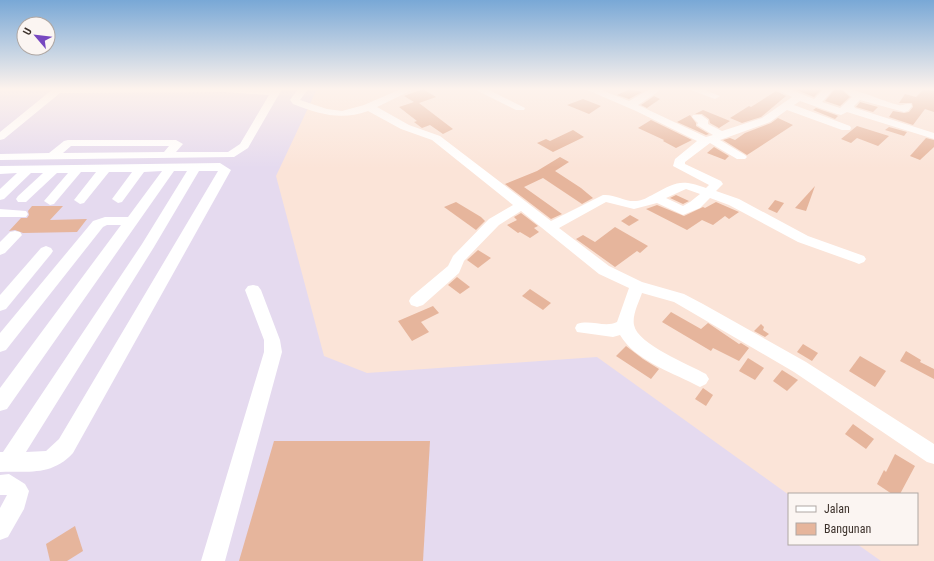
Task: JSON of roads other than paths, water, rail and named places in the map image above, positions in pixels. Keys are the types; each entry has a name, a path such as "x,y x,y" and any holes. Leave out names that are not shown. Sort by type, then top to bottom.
{"street":[{"path":"0,137 27,115"},
{"path":"0,170 28,169 53,163 78,169 141,168 169,162 230,155 240,150 244,146 262,115"},
{"path":"383,115 405,128 436,138 604,270 638,286 679,298 697,308 800,367 934,455"},
{"path":"653,115 708,140 741,158"},
{"path":"658,198 683,211 711,192 717,183 677,164 708,140 766,120 773,115"},
{"path":"811,115 846,128"},
{"path":"870,115 934,136"},
{"path":"697,117 704,122 702,125 723,136"},
{"path":"0,157 53,163 169,162 195,167 220,167 223,168 224,172 66,446 58,456 47,461 4,462"},
{"path":"0,402 132,221 169,162"},
{"path":"22,199 53,163"},
{"path":"4,462 147,247 195,167"},
{"path":"80,200 106,168"},
{"path":"118,199 141,168"},
{"path":"0,196 28,169"},
{"path":"50,201 78,169"},
{"path":"549,228 603,199 611,198 633,206 642,205 684,185 711,192 753,211 803,239 859,259"},
{"path":"417,301 454,269 458,259 494,222 522,205"},
{"path":"0,213 21,214"},
{"path":"0,345 98,224 104,221 132,221"},
{"path":"0,250 15,235"},
{"path":"0,305 46,251"},
{"path":"638,286 625,325 627,333 641,347 700,378"},
{"path":"213,561 272,352 272,340 253,290"},
{"path":"583,328 613,331 625,325"},
{"path":"0,484 9,484 18,492 16,500 0,529"}]}
